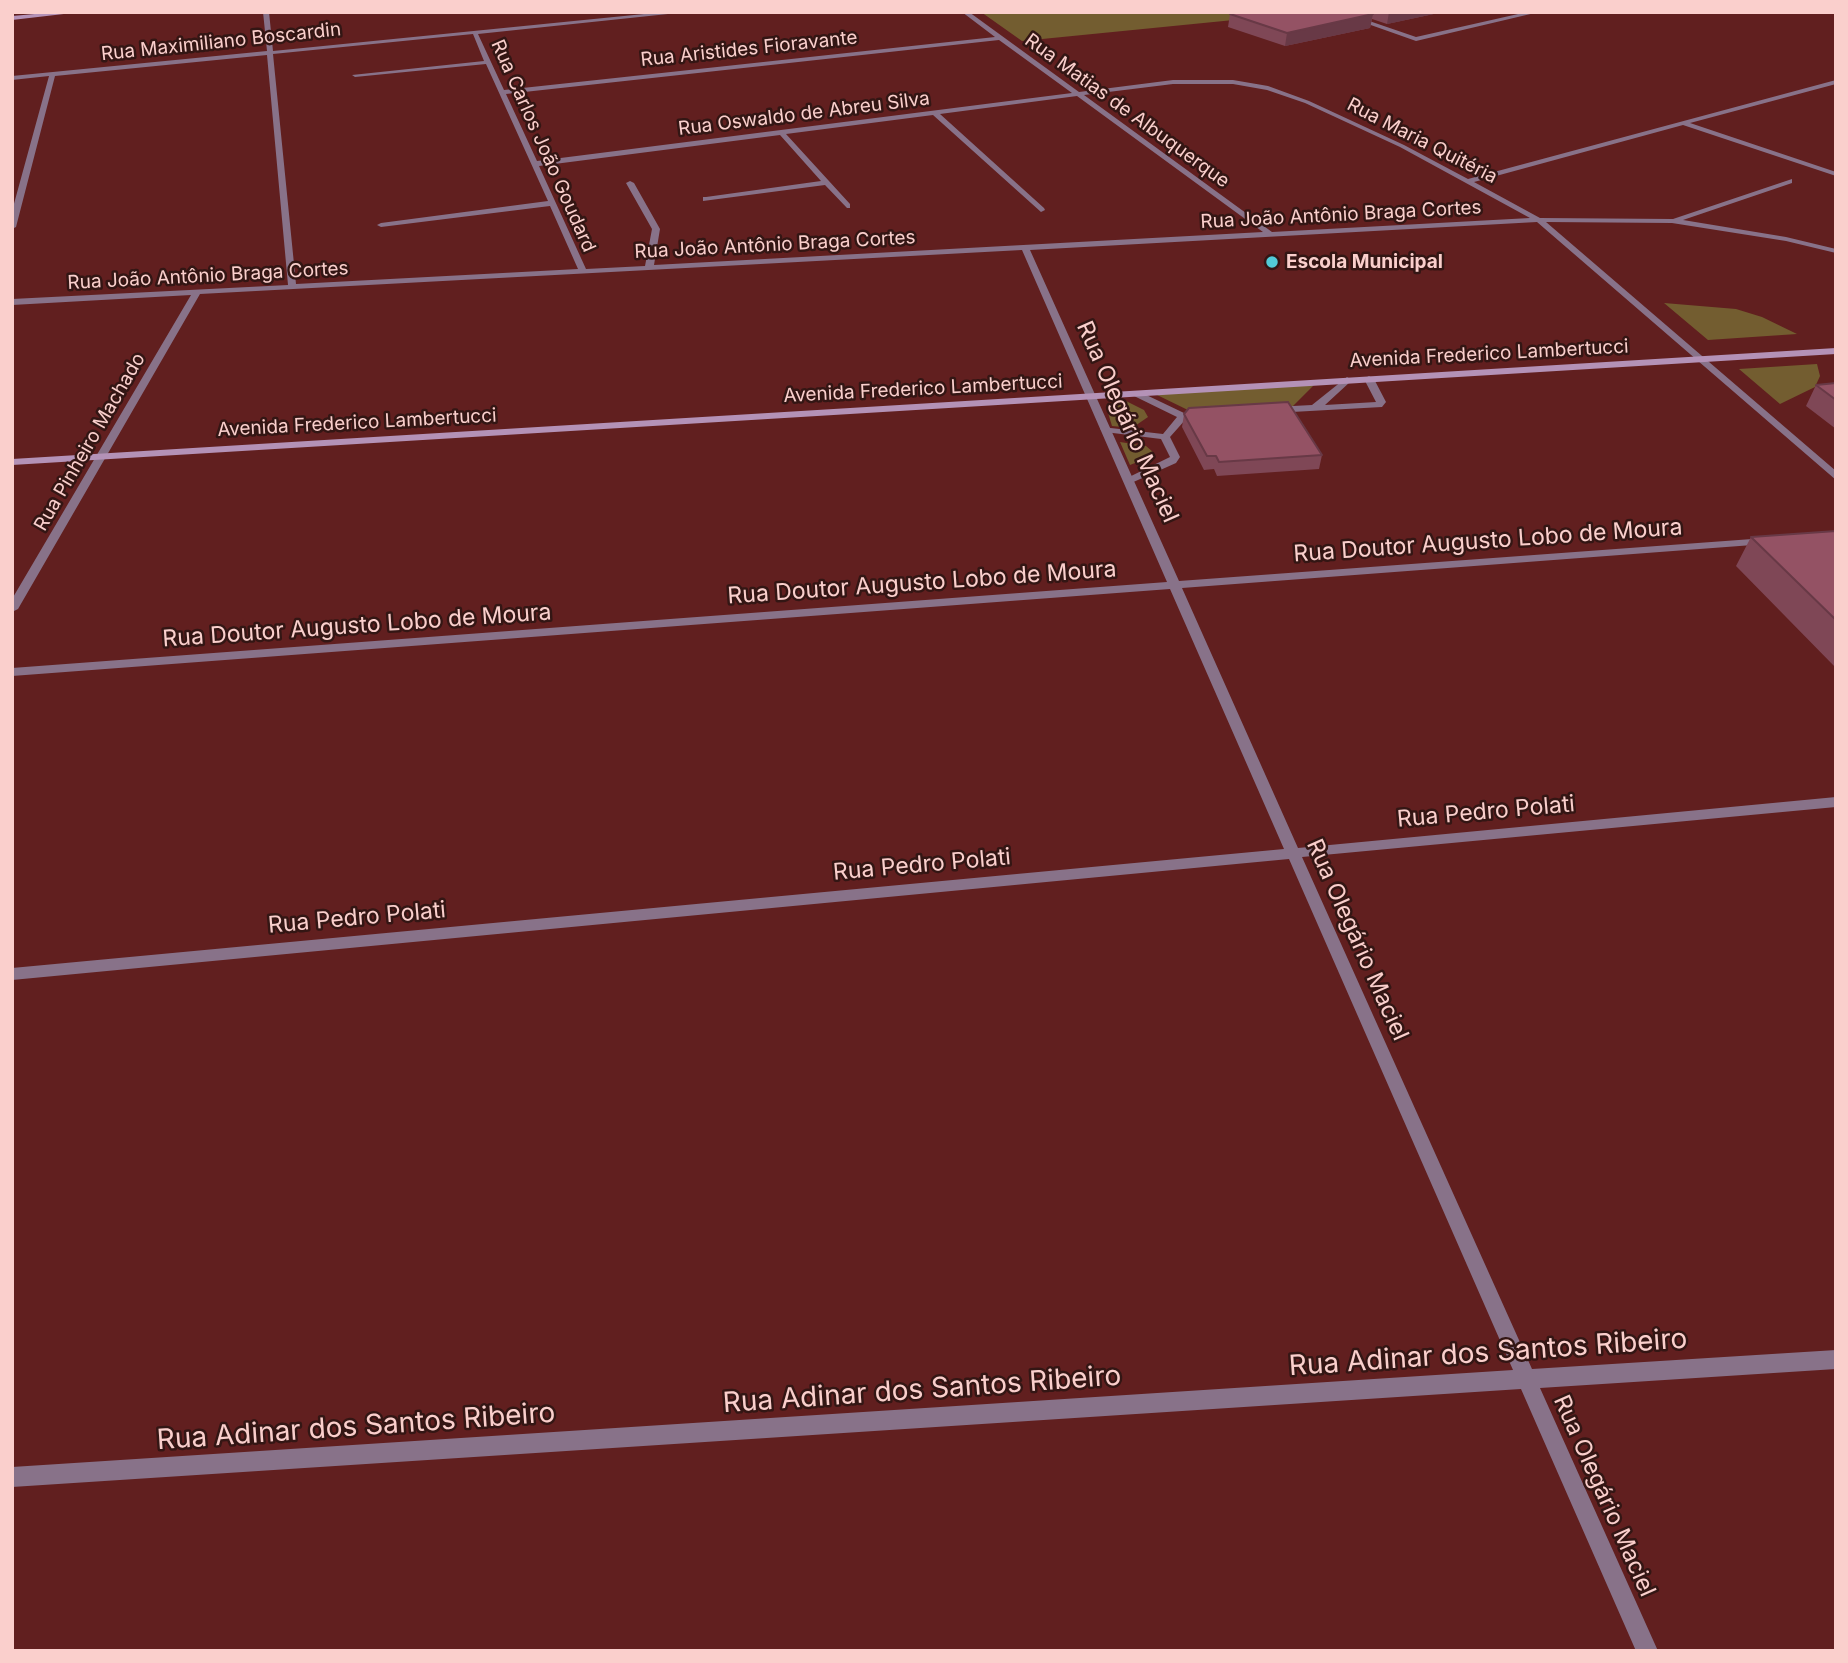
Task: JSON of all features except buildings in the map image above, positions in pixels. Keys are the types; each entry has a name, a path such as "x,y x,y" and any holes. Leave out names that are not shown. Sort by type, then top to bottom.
{"street":[{"path":"12,18 78,12"},
{"path":"265,12 292,287"},
{"name":"Rua Maximiliano Boscardin","path":"12,78 684,12"},
{"name":"Rua Matias de Albuquerque","path":"965,12 1270,234"},
{"path":"1337,12 1416,39 1532,13"},
{"name":"Rua Carlos João Goudard","path":"475,33 583,271"},
{"name":"Rua Aristides Fioravante","path":"502,92 999,38"},
{"path":"355,75 488,62"},
{"path":"12,227 52,75"},
{"name":"Rua Maria Quitéria","path":"1079,95 1196,81 1233,82 1268,88 1307,102 1468,181 1539,220 1836,477"},
{"path":"1468,181 1836,82"},
{"name":"Rua Oswaldo de Abreu Silva","path":"534,164 1079,95"},
{"path":"935,113 1041,210"},
{"path":"1686,124 1836,174"},
{"path":"782,133 847,206"},
{"path":"1672,221 1789,181"},
{"path":"630,183 656,229 649,268"},
{"path":"706,199 826,183"},
{"path":"381,225 552,203"},
{"name":"Rua João Antônio Braga Cortes","path":"12,302 1539,220 1672,221"},
{"path":"1672,221 1772,236 1836,251"},
{"name":"Rua Olegário Maciel","path":"1025,248 1647,1651"},
{"name":"Rua Pinheiro Machado","path":"12,609 197,292"},
{"name":"Avenida Frederico Lambertucci","path":"12,462 1836,351"},
{"path":"1262,411 1379,405 1381,402 1369,379"},
{"path":"1315,408 1347,380"},
{"path":"1135,393 1183,416 1209,414"},
{"path":"1165,438 1183,416"},
{"path":"1105,429 1165,438"},
{"path":"1129,481 1172,461 1175,457 1165,438"},
{"name":"Rua Doutor Augusto Lobo de Moura","path":"12,672 1781,540"},
{"name":"Rua Pedro Polati","path":"12,974 1836,802"},
{"name":"Rua Adinar dos Santos Ribeiro","path":"12,1478 1836,1359"}],"shaded area":[{"path":"981,12 1263,12 1274,16 1022,41"},
{"path":"1664,303 1736,309 1762,317 1797,334 1708,340"},
{"path":"1817,364 1820,376 1815,387 1780,404 1739,369"},
{"path":"1314,385 1292,407 1192,412 1155,394"},
{"path":"1120,398 1144,410 1148,417 1132,428 1112,426 1106,406"},
{"path":"1120,442 1146,446 1153,452 1145,459 1130,465"}],"place":[{"name":"Escola Municipal","path":"1272,262"}]}
